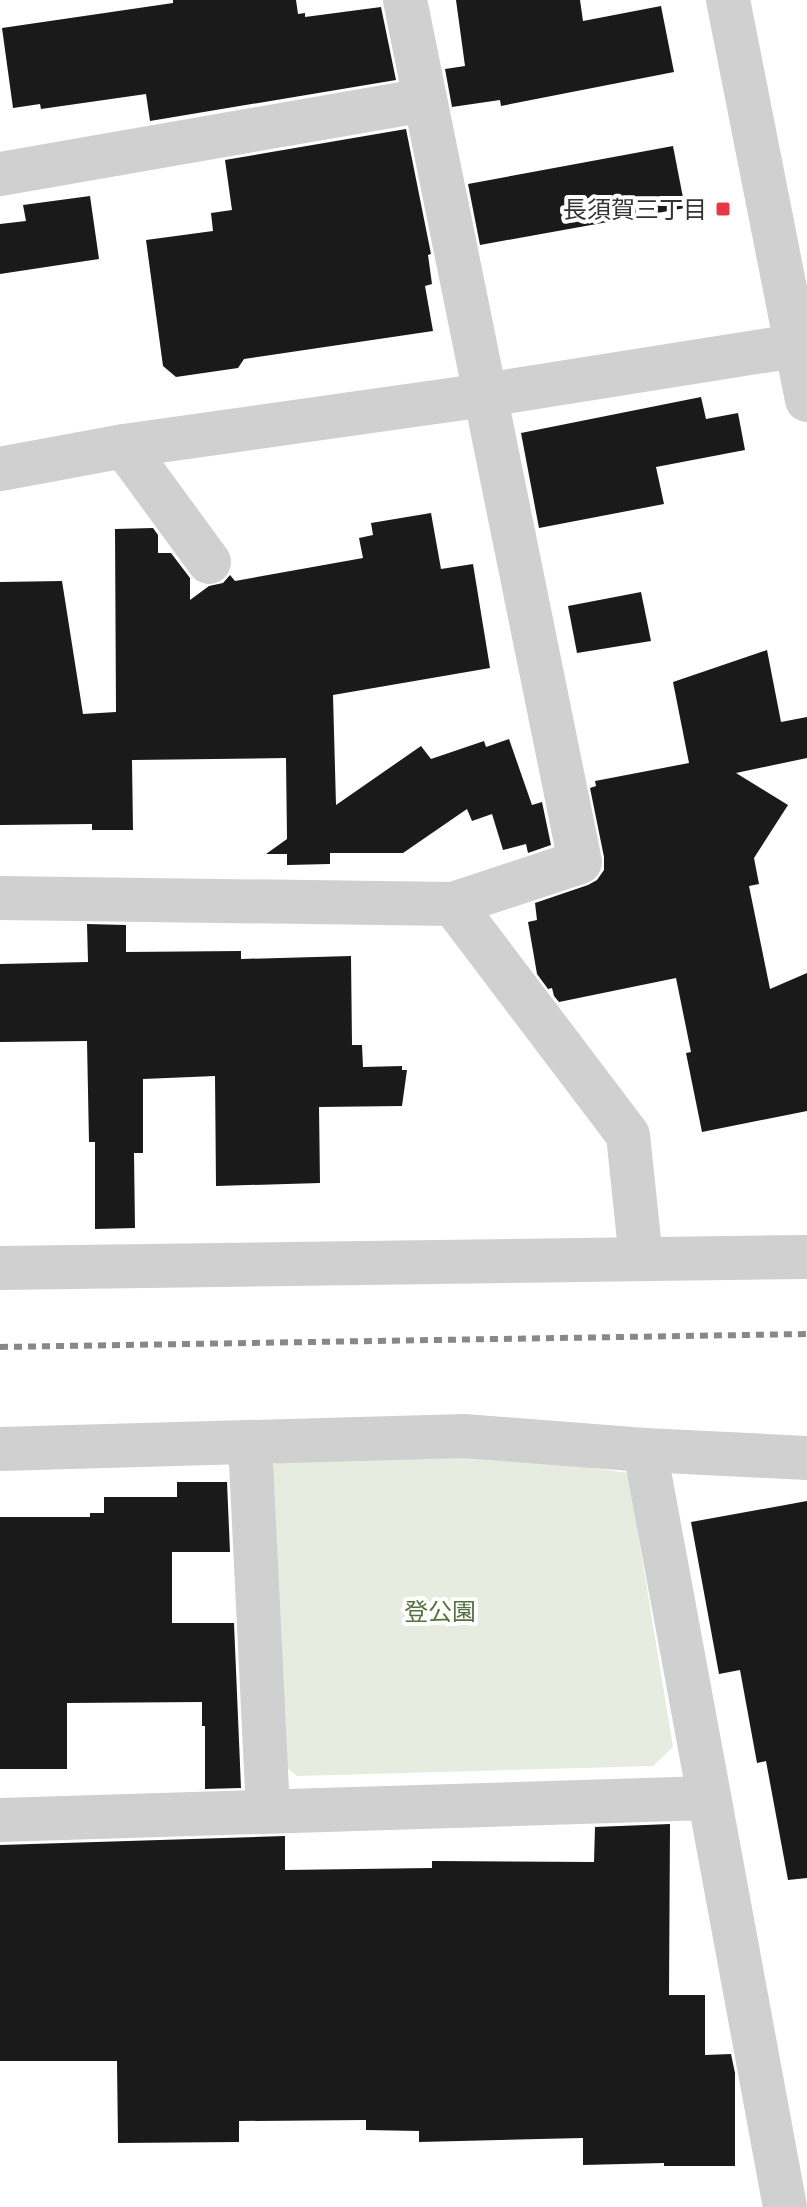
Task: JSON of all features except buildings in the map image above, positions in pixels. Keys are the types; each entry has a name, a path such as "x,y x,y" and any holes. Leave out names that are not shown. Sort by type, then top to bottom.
{"street":[{"path":"0,898 453,904 580,862 405,0"},
{"path":"728,0 802,345 807,400"},
{"path":"0,174 425,100"},
{"path":"0,469 124,446 485,395 802,345"},
{"path":"124,446 209,562"},
{"path":"453,904 628,1135 641,1259"},
{"path":"0,1268 807,1257"},
{"path":"0,1449 464,1436 807,1458"},
{"path":"250,1442 268,1811"},
{"path":"645,1450 785,2207"},
{"path":"0,1820 709,1798"}],"green space":[{"name":"登公園","path":"460,1449 628,1473 673,1747 653,1766 297,1776 280,1762 267,1474 280,1457"}],"railway":[{"path":"0,1347 807,1334"}],"place":[{"name":"長須賀三丁目","path":"723,209"}]}
